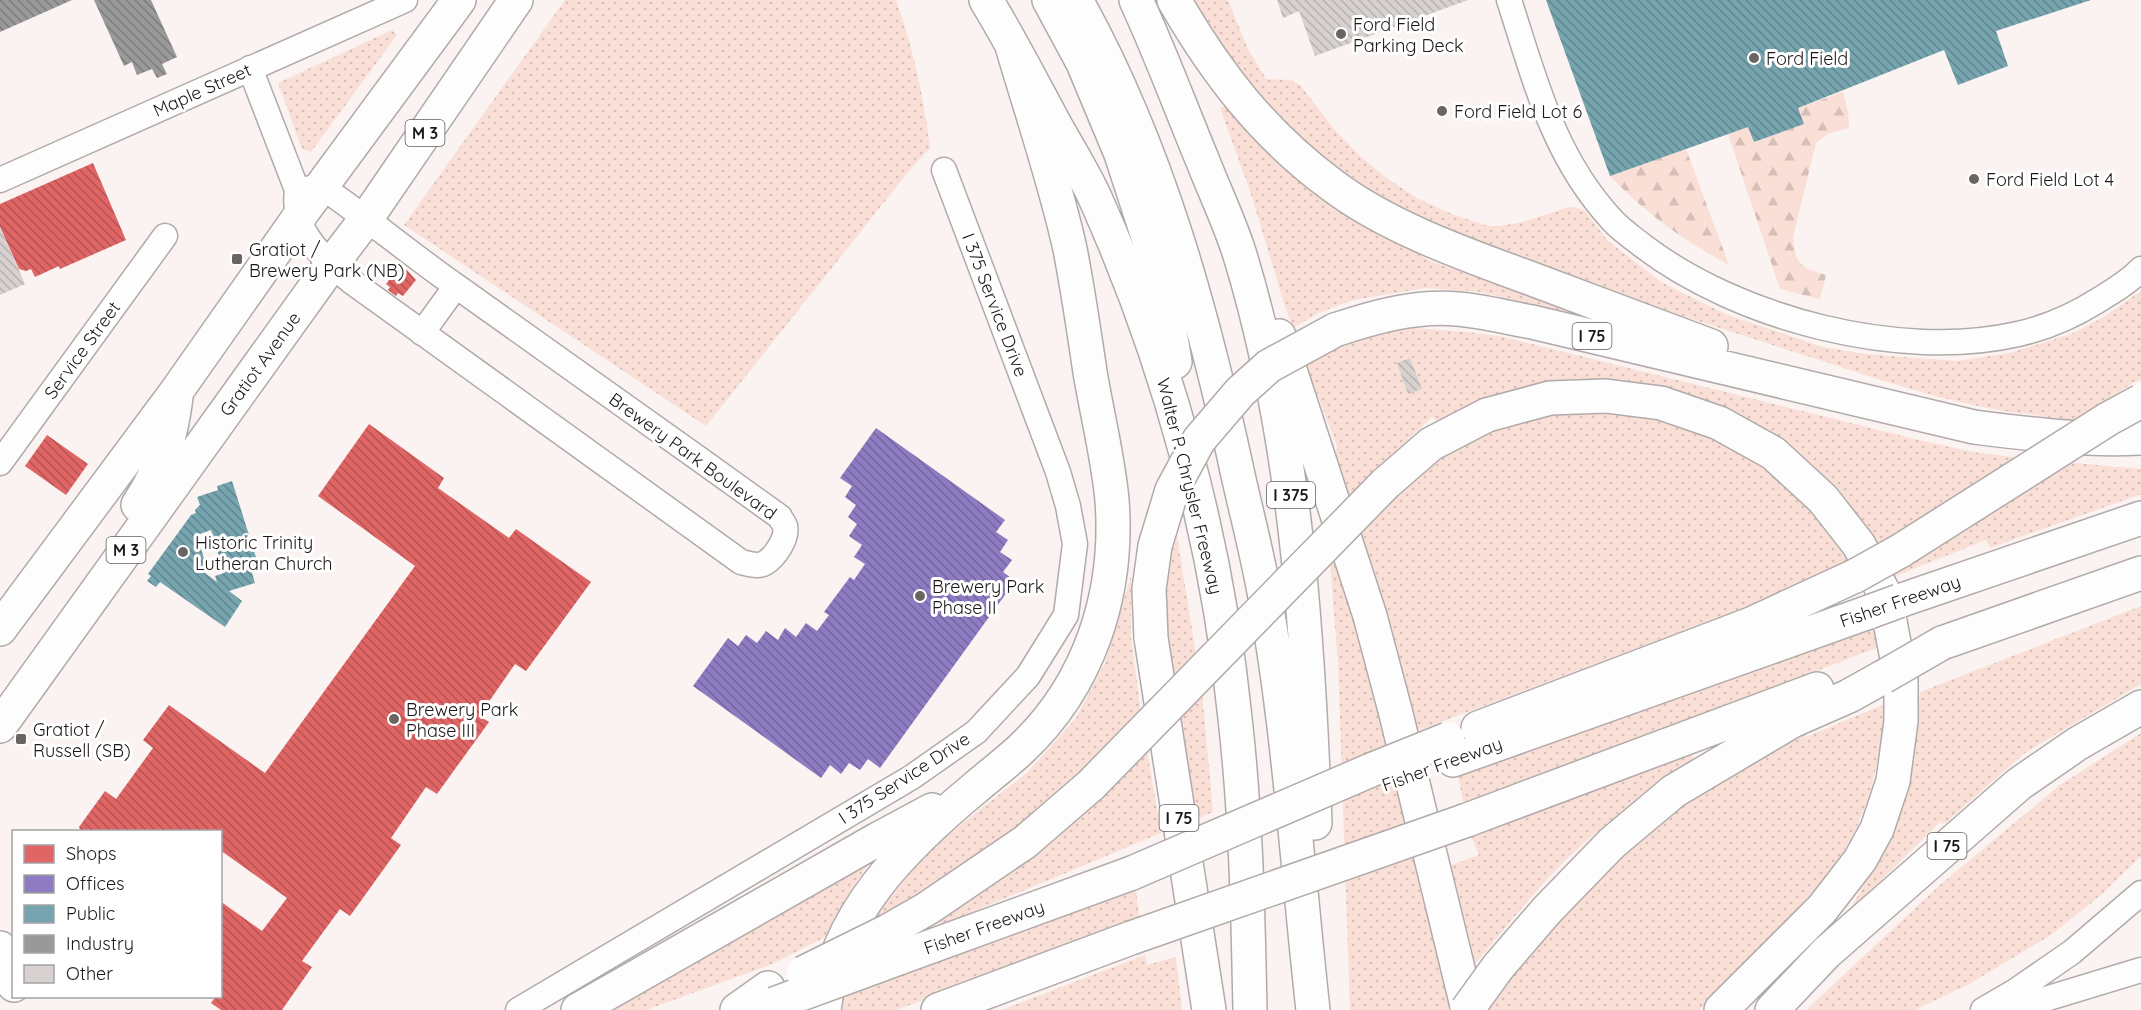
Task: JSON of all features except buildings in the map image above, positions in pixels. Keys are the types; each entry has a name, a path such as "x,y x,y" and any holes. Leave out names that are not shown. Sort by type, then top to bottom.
{"main road":[{"path":"0,629 176,392 305,199 459,0"},
{"path":"361,214 430,108 470,35 477,0"},
{"name":"Gratiot Avenue","path":"0,726 326,260 516,0"},
{"name":"Walter P. Chrysler Freeway","path":"986,0 1095,197 1125,269 1164,377 1201,516 1222,620 1235,715 1246,859 1250,1010"},
{"path":"1049,0 1098,95 1121,154 1161,277 1201,516"},
{"path":"1076,0 1127,105 1170,216 1191,282 1230,438 1267,607 1285,733 1313,1010"},
{"name":"I 375","path":"1136,0 1154,39 1238,250 1268,367 1286,459 1301,572 1312,745 1322,1010"},
{"path":"1174,0 1199,43 1239,99 1273,135 1332,186 1389,220 1459,252 1848,397"},
{"path":"824,1010 831,975 841,943 879,882 916,840 1022,748 1058,707 1084,664 1102,616 1113,552 1111,496 1070,250 1012,46"},
{"path":"1238,250 1284,346 1370,616 1396,714 1467,1010"},
{"name":"I 75","path":"1209,1010 1151,638 1149,589 1155,546 1172,490 1199,440 1240,392 1269,366 1335,330 1368,319 1409,310 1458,309 1543,325 1985,428 2103,440 2141,438"},
{"path":"0,702 140,502 165,452 172,426 176,392"},
{"path":"737,1010 762,1001 826,963 893,945 936,903 1025,842 1091,785 1385,484 1431,444 1486,416 1550,398 1606,396 1661,404 1719,423 1773,453 1823,499 1859,545 1885,595 1900,671 1901,721 1893,781 1877,829 1860,860 1822,909 1721,1010"},
{"path":"1451,750 1751,624 1855,576 1900,551 2108,419 2141,401"},
{"name":"Fisher Freeway","path":"893,945 1132,873 1451,750 2141,518"},
{"path":"938,1010 1131,938 1467,820 1791,699 1882,669 1942,643 2141,573"},
{"path":"1467,1010 1498,967 1547,910 1612,843 1674,791 1792,721 1849,696 1882,669"},
{"name":"I 75","path":"1772,1010 1826,953 2019,784 2077,744 2141,707"},
{"path":"578,1010 878,839 974,788"},
{"path":"0,948 12,980"}],"street":[{"name":"Maple Street","path":"0,180 405,0"},
{"path":"1509,0 1544,109 1563,152 1587,189 1613,221 1655,255 1709,287 1791,318 1819,326 1886,339 1961,342 2020,334 2053,323 2112,292 2141,269"},
{"name":"Brewery Park Boulevard","path":"250,68 305,199 326,260 422,333 741,562 752,565 764,564 776,553 784,537 785,527 780,517 456,286 361,214 305,199"},
{"name":"I 375 Service Drive","path":"518,1010 912,777 976,732 1028,676 1066,615 1075,544 1068,506 1058,472 944,170"},
{"name":"Service Street","path":"0,463 165,236"},
{"path":"422,333 456,286"},
{"path":"1983,1010 2014,992 2072,952 2141,893"},
{"path":"2009,1010 2141,970"}],"green space":[{"path":"565,0 896,0 908,36 925,111 930,148 909,171 706,426 404,225"},
{"path":"1194,0 1228,0 1248,49 1266,79 1290,80 1300,85 1334,129 1385,177 1417,198 1454,215 1488,226 1500,226 1523,222 1569,207 1578,208 1586,212 1608,241 1661,282 1725,314 1823,347 1865,354 1957,361 2010,353 2071,334 2102,318 2141,291 2141,380 2134,382 2095,409 2075,419 2066,420 1982,407 1902,386 1711,325 1478,242 1389,200 1322,155 1300,136 1261,95 1226,50"},
{"path":"392,30 397,35 311,152 302,149 278,83"},
{"path":"1843,92 1849,128 1827,134 1816,143 1793,237 1795,253 1801,264 1826,275 1820,299 1780,289 1728,134 1748,127 1754,142 1803,124 1798,108"},
{"path":"1226,106 1353,218 1377,233 1433,262 1585,315 1584,318 1481,292 1426,288 1353,300 1318,313 1293,328 1250,191 1220,108"},
{"path":"1686,149 1729,265 1666,225 1638,203 1610,176"},
{"path":"1413,328 1504,337 1919,440 1973,452 2020,458 1878,548 1846,499 1798,453 1766,430 1705,401 1441,424 1432,417 1348,497 1335,456 1337,446 1305,363 1358,342"},
{"path":"1596,412 1635,413 1703,432 1742,453 1773,473 1809,506 1850,560 1811,582 1417,731 1356,535 1398,486 1469,442 1508,426 1528,421 1550,416"},
{"path":"2064,462 2141,469 2141,494 1990,548 1986,540 1862,589"},
{"path":"1177,536 1202,692 1213,812 1197,819 1173,676 1166,616 1168,567"},
{"path":"1338,552 1455,1010 1350,1010 1338,663 1330,562"},
{"path":"1131,576 1131,637 1141,713 1042,807 999,841 937,882 871,921 931,848 1028,772 1076,718 1105,663"},
{"path":"2141,606 2141,684 2026,752 1944,824 1940,822 1853,908 1852,906 1883,851 1910,776 1920,692"},
{"path":"1876,627 1879,647 1464,806 1458,776"},
{"path":"1885,704 1875,774 1865,807 1850,840 1825,877 1806,899 1699,1010 1483,1010 1572,900 1669,814 1763,753 1805,733 1806,737"},
{"path":"2141,733 2141,856 2101,895 2051,935 1969,984 1915,1010 1806,1010 1940,885 2060,785"},
{"path":"1147,750 1161,833 941,925 939,919"},
{"path":"1691,752 1694,760 1617,816 1560,866 1522,907 1475,964 1451,865 1479,855 1471,836"},
{"path":"872,857 844,902 827,936 772,964 646,1010 610,1010"},
{"path":"1136,891 1140,922 896,1010 842,1010 843,996"},
{"path":"1145,955 1147,965 1176,957 1182,1010 1001,1010"}],"place":[{"name":"Ford Field Parking Deck","path":"1341,34"},
{"name":"Ford Field","path":"1754,58"},
{"name":"Ford Field Lot 6","path":"1442,111"},
{"name":"Ford Field Lot 4","path":"1974,179"},
{"name":"Gratiot / Brewery Park (NB)","path":"237,259"},
{"name":"Historic Trinity Lutheran Church","path":"183,552"},
{"name":"Brewery Park Phase II","path":"920,596"},
{"name":"Brewery Park Phase III","path":"394,719"},
{"name":"Gratiot / Russell (SB)","path":"21,739"}]}
